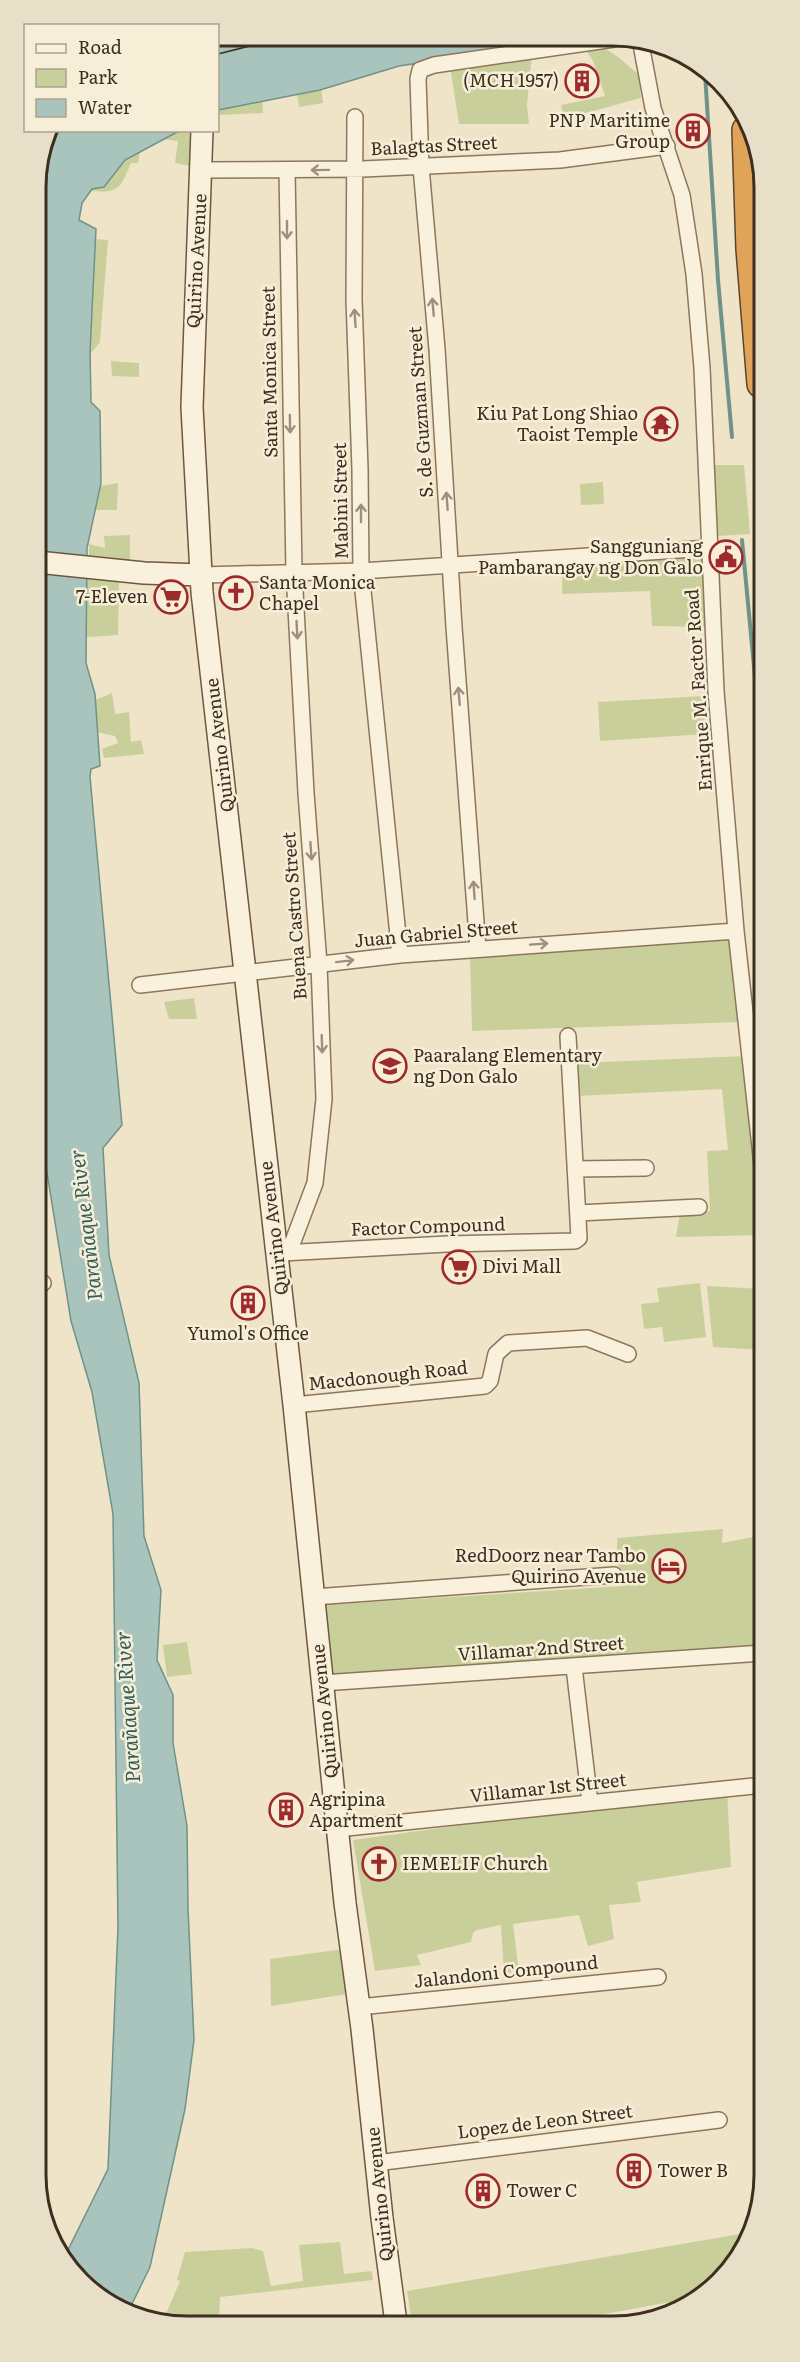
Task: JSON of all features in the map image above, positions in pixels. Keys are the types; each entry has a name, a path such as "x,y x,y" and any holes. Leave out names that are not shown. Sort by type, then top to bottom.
{"highway":[{"path":"746,144 754,297"}],"main road":[{"name":"Quirino Avenue","path":"202,136 192,407 201,575 245,973 283,1253 294,1405 322,1683 395,2316"},
{"path":"47,563 105,570 201,575"}],"street":[{"name":"S. de Guzman Street","path":"478,949 450,566 437,349 421,167 417,78 420,70 434,65 563,46"},
{"name":"Enrique M. Factor Road","path":"642,50 653,108 668,146 686,215 694,274 702,368 716,692 736,931 754,1089"},
{"name":"Mabini Street","path":"355,117 354,300 361,571 400,955"},
{"name":"Balagtas Street","path":"201,170 286,171 560,160 668,146"},
{"name":"Santa Monica Street","path":"286,171 294,572"},
{"path":"201,575 361,571 710,548"},
{"name":"Buena Castro Street","path":"283,1253 315,1183 324,1099 319,964 306,793 294,572"},
{"name":"Juan Gabriel Street","path":"140,985 400,955 736,931"},
{"path":"568,1036 578,1213 699,1207"},
{"path":"575,1169 646,1168"},
{"name":"Factor Compound","path":"283,1253 447,1244 574,1241 579,1238 578,1213"},
{"name":"Macdonough Road","path":"294,1405 484,1386 490,1381 496,1354 508,1343 587,1338 628,1354"},
{"path":"314,1597 614,1575"},
{"name":"Villamar 2nd Street","path":"322,1683 753,1654"},
{"path":"574,1667 590,1803"},
{"name":"Villamar 1st Street","path":"338,1829 753,1786"},
{"name":"Jalandoni Compound","path":"359,2007 658,1977"},
{"name":"Lopez de Leon Street","path":"376,2163 719,2120"}],"green space":[{"path":"584,46 602,46 618,57 639,75 641,98 564,119 561,105 605,96 593,61"},
{"path":"532,54 527,105 529,124 459,124 450,66"},
{"path":"321,89 323,103 299,107 297,92"},
{"path":"220,97 262,97 263,113 219,115"},
{"path":"192,132 194,167 175,163 178,141 142,137"},
{"path":"142,140 138,163 131,163 118,187 108,191 91,191 121,156"},
{"path":"81,238 108,240 100,342 88,357"},
{"path":"111,361 139,363 139,377 112,376"},
{"path":"713,465 744,465 750,534 718,536"},
{"path":"603,482 604,504 581,505 580,484"},
{"path":"118,483 117,510 96,510 95,487"},
{"path":"130,535 130,568 89,563 89,544 105,548 104,536"},
{"path":"704,552 708,627 652,626 650,591 562,594 563,560"},
{"path":"85,578 119,581 118,635 76,638"},
{"path":"112,693 115,714 129,712 131,742 141,740 144,754 104,758 102,749 118,743 115,736 96,732 91,702"},
{"path":"704,696 706,734 600,741 598,702"},
{"path":"732,937 741,1022 472,1031 470,954"},
{"path":"194,998 197,1019 169,1019 164,1002"},
{"path":"745,1056 754,1146 753,1235 676,1237 680,1213 710,1211 707,1151 728,1150 722,1089 577,1096 578,1063"},
{"path":"700,1283 706,1337 664,1342 662,1327 644,1329 641,1304 659,1302 657,1288"},
{"path":"707,1286 753,1288 753,1349 713,1347"},
{"path":"723,1529 722,1543 753,1537 753,1647 332,1677 324,1605 623,1586 617,1561 617,1538"},
{"path":"187,1642 192,1674 167,1677 163,1645"},
{"path":"727,1789 731,1867 637,1882 641,1902 609,1905 614,1939 588,1946 579,1915 513,1924 519,1972 504,1973 501,1925 477,1930 473,1933 471,1942 417,1955 421,1965 375,1971 353,1840"},
{"path":"344,1949 347,1994 271,2006 270,1959"},
{"path":"740,2234 730,2253 718,2267 683,2297 673,2302 593,2316 411,2316 407,2291"},
{"path":"340,2242 344,2274 372,2271 373,2280 220,2297 219,2316 166,2314 180,2281 177,2280 185,2252 252,2248 263,2251 271,2286 303,2281 299,2245"}],"water":[{"path":"219,46 535,46 399,66 320,90 219,110"},
{"name":"Parañaque River","path":"58,132 177,132 125,160 104,187 92,189 82,203 79,220 96,229 90,352 91,402 100,411 101,483 87,548 86,663 95,694 100,766 91,769 90,777 122,1125 103,1148 109,1255 139,1383 144,1536 161,1590 157,1660 173,1695 173,1743 187,1826 194,2040 185,2109 150,2267 132,2304 117,2297 88,2274 68,2249 108,2169 118,1927 113,1514 92,1392 71,1321 47,1170 47,179 51,151"}],"waterway":[{"path":"706,83 718,280 732,437"},
{"path":"742,540 754,664"}],"tram line":[{"path":"219,54 250,46"}],"place":[{"name":"(MCH 1957)","path":"582,81"},
{"name":"PNP Maritime Group","path":"693,131"},
{"name":"Kiu Pat Long Shiao Taoist Temple","path":"661,424"},
{"name":"Sangguniang Pambarangay ng Don Galo","path":"726,557"},
{"name":"Santa Monica Chapel","path":"236,593"},
{"name":"7-Eleven","path":"171,597"},
{"name":"Paaralang Elementary ng Don Galo","path":"390,1066"},
{"name":"Divi Mall","path":"459,1267"},
{"name":"Yumol's Office","path":"248,1303"},
{"name":"RedDoorz near Tambo Quirino Avenue","path":"669,1566"},
{"name":"Agripina Apartment","path":"286,1810"},
{"name":"IEMELIF Church","path":"379,1864"},
{"name":"Tower B","path":"634,2171"},
{"name":"Tower C","path":"483,2191"}]}
